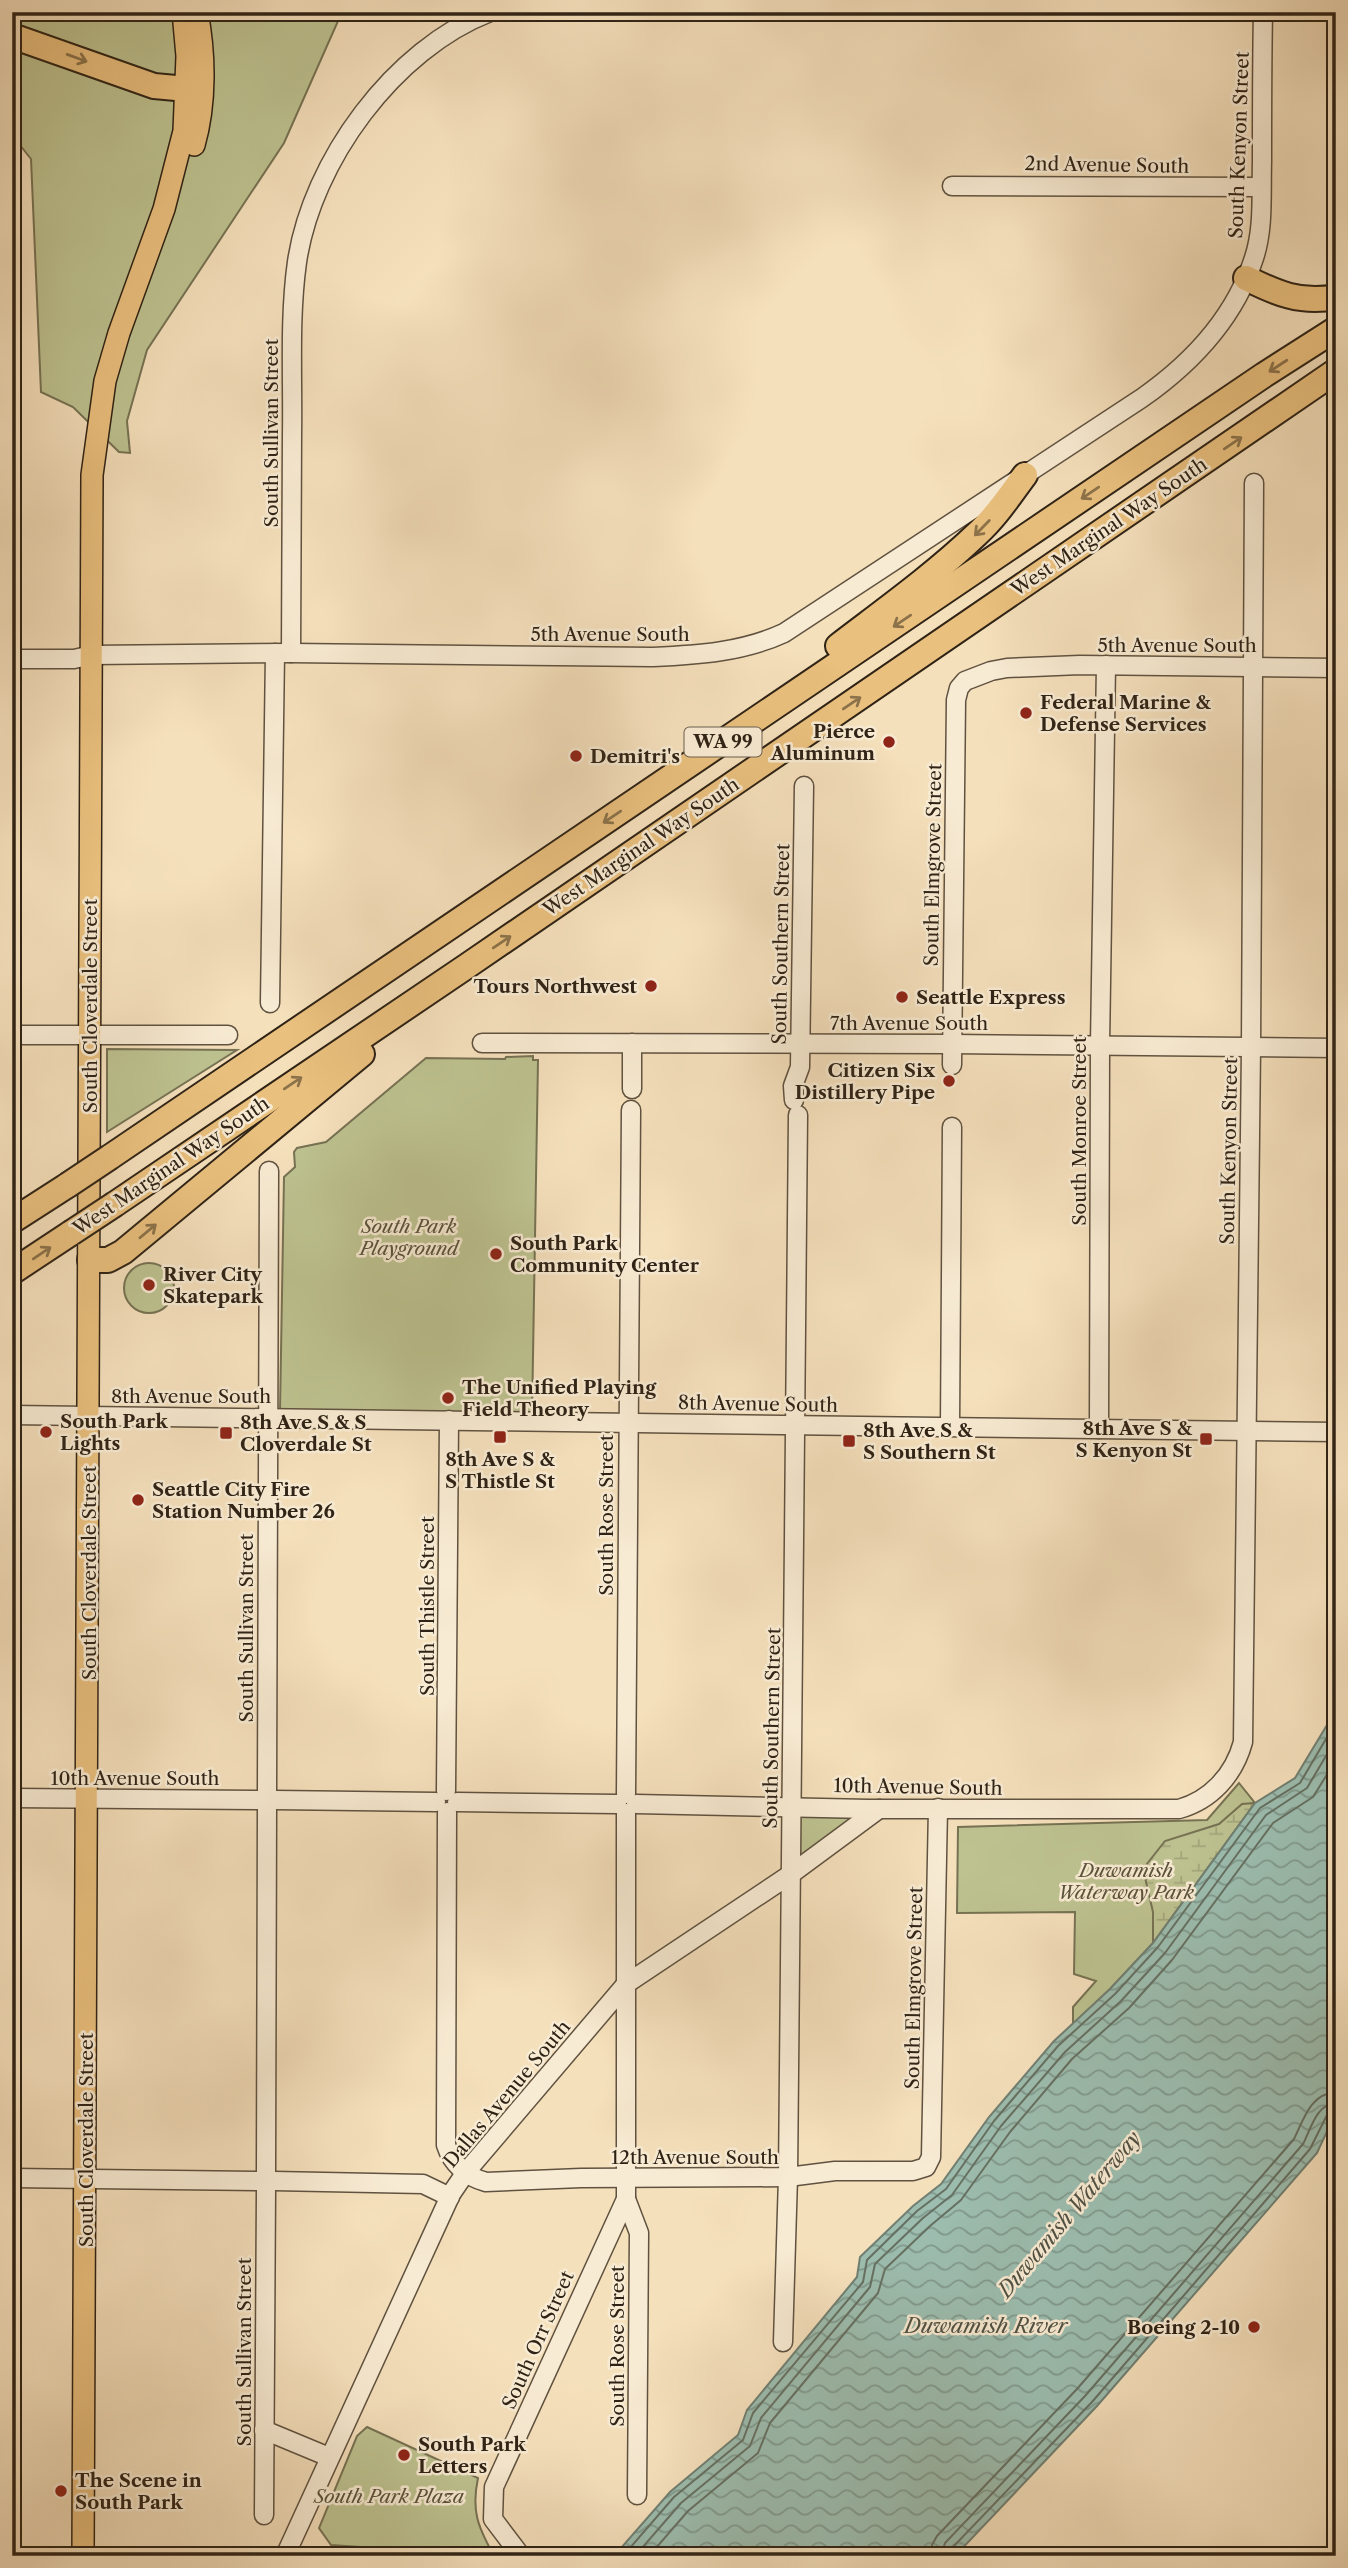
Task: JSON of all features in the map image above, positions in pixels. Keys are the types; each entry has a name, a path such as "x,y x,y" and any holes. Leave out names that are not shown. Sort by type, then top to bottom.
{"highway":[{"path":"12,36 154,86 187,89"},
{"path":"1246,278 1279,294 1298,299 1336,298"},
{"name":"West Marginal Way South","path":"12,1221 1336,329"},
{"name":"West Marginal Way South","path":"12,1272 467,966 1336,372"},
{"path":"651,791 931,574 978,533 1002,507 1025,475"},
{"path":"90,1260 108,1260 123,1252 467,966"}],"main road":[{"name":"South Cloverdale Street","path":"83,2556 92,475 105,381 178,161 184,131 187,56 183,12"},
{"name":"South Cloverdale Street","path":"131,301 150,278 197,136 203,70 197,12"}],"street":[{"name":"South Sullivan Street","path":"270,1003 293,296 297,260 321,181 341,143 375,99 399,73 434,45 490,12"},
{"name":"South Kenyon Street","path":"1246,278 1259,240 1263,12"},
{"name":"2nd Avenue South","path":"952,187 1261,187"},
{"name":"5th Avenue South","path":"12,659 74,659 92,655 283,653 653,657 695,655 753,646 784,633 805,620 1172,376 1212,335 1246,278"},
{"name":"South Kenyon Street","path":"1198,1804 1217,1788 1232,1769 1243,1742 1254,483"},
{"name":"5th Avenue South","path":"977,675 1007,668 1106,665 1336,667"},
{"name":"South Monroe Street","path":"1098,1429 1106,665"},
{"name":"South Elmgrove Street","path":"952,1065 956,700 959,688 965,681 977,675"},
{"name":"South Southern Street","path":"783,2342 788,2178 796,1426 796,1107 793,1086 800,1066 804,786"},
{"path":"12,1035 228,1035"},
{"name":"7th Avenue South","path":"482,1043 1336,1048"},
{"path":"632,1043 632,1089"},
{"name":"South Rose Street","path":"626,2179 631,1110"},
{"path":"950,1427 952,1127"},
{"name":"South Sullivan Street","path":"264,2515 269,1171"},
{"name":"8th Avenue South","path":"12,1415 1336,1433"},
{"name":"South Thistle Street","path":"449,1420 446,2145 454,2163 466,2172"},
{"name":"10th Avenue South","path":"12,1798 879,1808 1170,1809 1198,1804"},
{"name":"Dallas Avenue South","path":"285,2556 450,2197 466,2172 626,1984 791,1874 879,1808"},
{"name":"South Elmgrove Street","path":"926,2167 931,2157 938,1808"},
{"name":"12th Avenue South","path":"466,2172 475,2179 486,2182 581,2178 788,2178 835,2171 913,2171 926,2167"},
{"path":"12,2178 423,2184 450,2197"},
{"name":"South Orr Street","path":"521,2556 493,2519 494,2487 626,2199 626,2179"},
{"name":"South Rose Street","path":"626,2199 639,2233 637,2495"},
{"path":"264,2430 329,2457"}],"green space":[{"path":"12,12 342,12 284,143 147,350 127,421 130,453 119,452 73,407 41,392 31,159 12,135"},
{"path":"107,1049 237,1050 107,1132"},
{"name":"South Park Playground","path":"533,1056 533,1060 538,1060 532,1415 280,1411 284,1177 295,1167 294,1152 297,1148 326,1142 426,1058 505,1059"},
{"name":"River City Skatepark","path":"149,1263 167,1270 174,1288 167,1306 149,1313 131,1306 124,1288 131,1270"},
{"name":"Duwamish Waterway Park","path":"1239,1783 1255,1803 1153,1943 1073,2024 1073,2007 1096,1981 1074,1974 1075,1912 957,1913 958,1827 1207,1820"},
{"path":"1255,1803 1153,1943 1153,1912 1143,1869 1165,1841 1219,1824 1242,1804"},
{"path":"792,1806 869,1809 791,1874"},
{"name":"South Park Plaza","path":"367,2427 478,2478 475,2500 477,2518 494,2556 331,2545 319,2528 357,2436"}],"water":[{"name":"Duwamish River","path":"1336,1710 1336,2112 1317,2153 1097,2406 955,2556 614,2556 670,2492 738,2435 747,2410 857,2277 860,2257 913,2206 941,2184 989,2117 1054,2041 1110,1989 1153,1943 1255,1803 1295,1778"}],"place":[{"name":"Federal Marine & Defense Services","path":"1026,713"},
{"name":"Pierce Aluminum","path":"889,742"},
{"name":"Demitri's","path":"576,756"},
{"name":"Tours Northwest","path":"651,986"},
{"name":"Seattle Express","path":"902,997"},
{"name":"Citizen Six Distillery Pipe","path":"949,1081"},
{"name":"South Park Community Center","path":"496,1254"},
{"name":"River City Skatepark","path":"149,1285"},
{"name":"The Unified Playing Field Theory","path":"448,1398"},
{"name":"South Park Lights","path":"46,1432"},
{"name":"8th Ave S & S Cloverdale St","path":"226,1433"},
{"name":"8th Ave S & S Thistle St","path":"500,1437"},
{"name":"8th Ave S & S Kenyon St","path":"1206,1439"},
{"name":"8th Ave S & S Southern St","path":"849,1441"},
{"name":"Seattle City Fire Station Number 26","path":"138,1500"},
{"name":"Boeing 2-10","path":"1254,2327"},
{"name":"South Park Letters","path":"404,2455"},
{"name":"The Scene in South Park","path":"61,2491"}],"water label":[{"name":"Duwamish Waterway","path":"1069,2214"}]}
